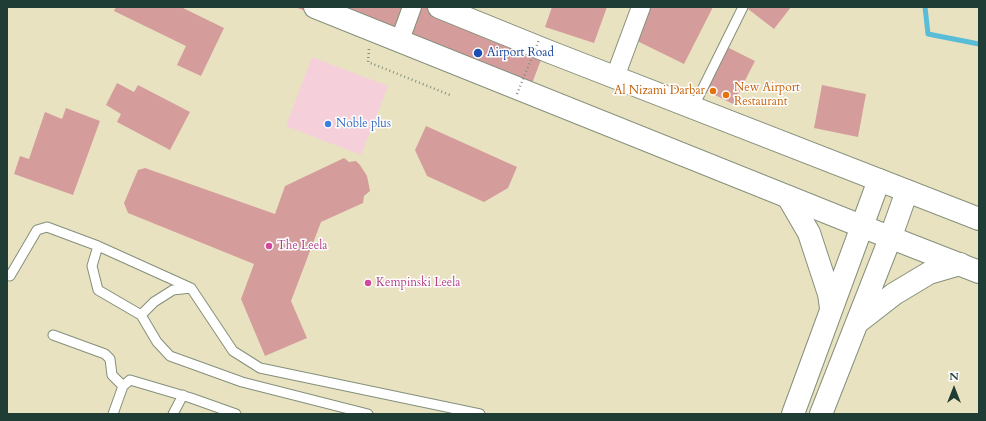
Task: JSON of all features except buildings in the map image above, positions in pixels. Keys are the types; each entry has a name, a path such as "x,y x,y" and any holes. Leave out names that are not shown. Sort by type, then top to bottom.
{"main road":[{"path":"315,7 788,197 970,268"},
{"path":"439,7 979,219"},
{"path":"793,414 879,180"},
{"path":"821,414 891,236 906,191"},
{"path":"788,197 809,234 830,294 831,310"},
{"path":"857,323 894,294 929,273 970,268"}],"street":[{"path":"400,40 412,7"},
{"path":"615,77 641,7"}],"lane":[{"path":"693,108 743,7"},
{"path":"10,276 37,230 47,227 98,246 191,288 233,351 260,368 480,414"},
{"path":"98,246 92,266 98,290 141,315 157,342 170,356 242,382 368,414"},
{"path":"141,315 154,302 173,290 191,288"},
{"path":"53,335 105,354 110,359 112,375 123,386"},
{"path":"113,414 123,386 130,380 183,395 236,414"},
{"path":"173,414 183,395"}],"path":[{"path":"369,28 368,62 450,95"},
{"path":"517,94 539,40"}],"shaded area":[{"path":"312,57 388,86 361,155 286,126"}],"waterway":[{"path":"925,7 928,34 979,44"}],"place":[{"name":"Airport Road","path":"478,53"},
{"name":"Al Nizami Darbar","path":"713,91"},
{"name":"New Airport Restaurant","path":"726,95"},
{"name":"Noble plus","path":"328,124"},
{"name":"The Leela","path":"269,246"},
{"name":"Kempinski Leela","path":"368,283"}]}
